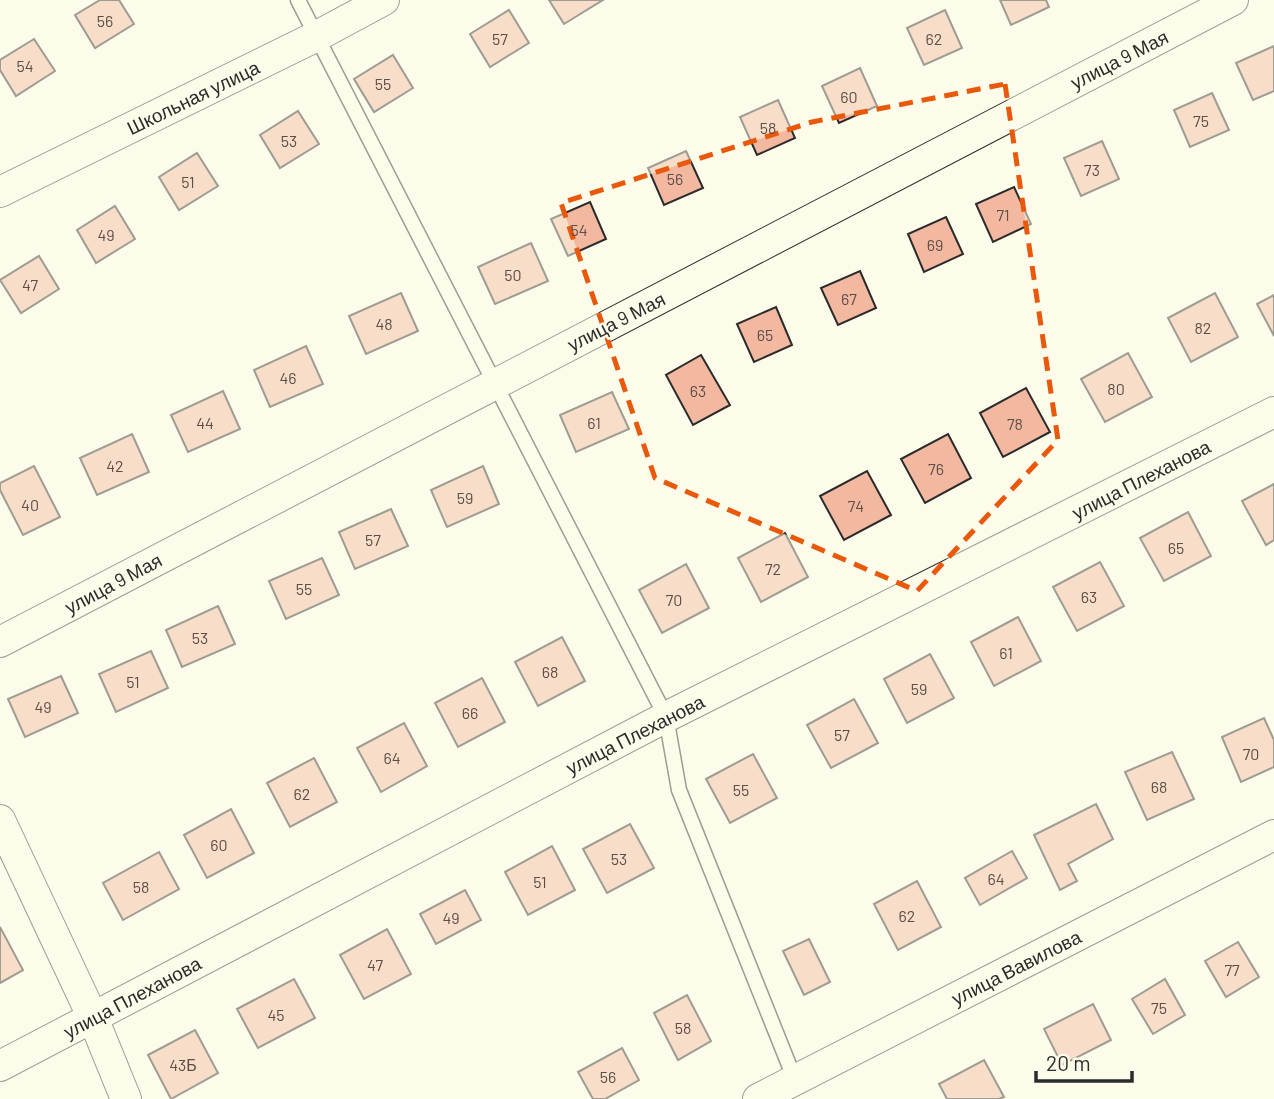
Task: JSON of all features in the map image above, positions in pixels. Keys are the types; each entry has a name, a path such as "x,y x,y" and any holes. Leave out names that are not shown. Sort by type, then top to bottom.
{"street":[{"name":"Школьная улица","path":"0,192 317,36 384,0"},
{"name":"улица 9 Мая","path":"0,642 1233,0"},
{"name":"улица Плеханова","path":"0,1066 666,717 1274,412"},
{"path":"0,820 93,1018 125,1099"},
{"name":"улица Вавилова","path":"758,1099 1274,835"}],"lane":[{"path":"298,0 497,383 666,717 679,790 795,1080"}],"highlighted area":[{"path":"1005,84 1058,440 917,591 655,478 561,203 812,122"}],"building":[{"path":"100,0 119,0 134,24 95,48 75,15"},
{"path":"549,0 603,0 564,24"},
{"path":"1000,0 1046,0 1049,7 1011,25"},
{"path":"509,10 529,43 490,67 470,34"},
{"path":"945,10 962,48 924,65 907,28"},
{"path":"34,39 55,71 16,96 0,70 0,60"},
{"path":"1274,46 1274,91 1253,100 1236,63"},
{"path":"393,55 413,88 374,112 354,79"},
{"path":"860,68 877,106 839,123 822,86"},
{"path":"1212,93 1229,130 1190,147 1174,110"},
{"path":"778,100 795,138 757,155 740,117"},
{"path":"298,111 319,144 280,168 260,135"},
{"path":"1102,141 1119,179 1081,196 1064,158"},
{"path":"686,151 703,188 664,205 648,168"},
{"path":"197,153 218,186 179,210 159,177"},
{"path":"1014,187 1031,224 993,242 976,204"},
{"path":"590,202 606,239 568,256 551,219"},
{"path":"115,206 135,239 96,263 77,230"},
{"path":"946,217 963,254 924,272 908,234"},
{"path":"531,243 548,281 495,304 478,267"},
{"path":"39,256 59,289 21,313 0,280"},
{"path":"860,271 876,308 838,325 821,288"},
{"path":"401,293 418,331 366,354 349,316"},
{"path":"1215,293 1238,337 1191,362 1168,318"},
{"path":"1274,295 1274,336 1257,304"},
{"path":"776,307 792,345 754,362 737,324"},
{"path":"306,346 323,384 270,407 254,370"},
{"path":"1128,353 1152,397 1105,422 1081,379"},
{"path":"701,355 730,405 693,425 666,375"},
{"path":"1026,388 1050,432 1003,457 980,413"},
{"path":"223,391 240,429 188,452 171,415"},
{"path":"612,392 629,429 576,452 560,415"},
{"path":"132,434 149,472 97,495 80,458"},
{"path":"948,434 971,478 925,503 901,459"},
{"path":"34,466 60,517 23,535 0,490 0,483"},
{"path":"483,466 499,504 447,527 431,490"},
{"path":"867,471 891,515 844,540 820,496"},
{"path":"1274,484 1274,540 1266,545 1242,501"},
{"path":"391,509 408,546 355,569 339,532"},
{"path":"1188,512 1211,556 1164,581 1140,538"},
{"path":"785,533 808,577 761,602 738,558"},
{"path":"322,558 339,595 286,619 269,581"},
{"path":"1100,562 1124,606 1077,631 1053,587"},
{"path":"686,564 709,608 662,633 639,590"},
{"path":"218,606 235,644 182,667 166,630"},
{"path":"1018,617 1041,661 994,686 971,642"},
{"path":"562,637 585,681 538,706 515,662"},
{"path":"151,651 168,688 116,712 99,674"},
{"path":"930,654 954,698 907,723 884,679"},
{"path":"61,676 78,713 25,737 8,699"},
{"path":"482,678 505,722 458,747 435,703"},
{"path":"854,699 878,743 831,768 807,725"},
{"path":"1264,718 1274,740 1274,767 1241,782 1222,737"},
{"path":"404,723 427,766 381,792 357,748"},
{"path":"1172,752 1194,799 1147,820 1125,772"},
{"path":"753,754 777,798 730,823 706,779"},
{"path":"314,758 337,802 290,827 267,783"},
{"path":"1096,804 1113,839 1068,864 1077,881 1060,890 1034,835"},
{"path":"231,809 254,853 207,878 184,835"},
{"path":"630,824 654,868 607,893 583,849"},
{"path":"552,846 575,890 528,915 505,872"},
{"path":"1012,851 1027,878 980,905 965,878"},
{"path":"159,852 179,889 123,920 103,883"},
{"path":"917,881 941,927 898,950 874,904"},
{"path":"465,890 481,920 436,944 420,914"},
{"path":"0,927 23,970 0,983"},
{"path":"387,929 411,974 364,999 340,955"},
{"path":"809,939 830,982 804,995 783,951"},
{"path":"1238,942 1259,977 1226,997 1205,961"},
{"path":"294,979 315,1018 258,1048 237,1009"},
{"path":"1165,979 1185,1015 1153,1034 1132,999"},
{"path":"687,995 711,1041 678,1060 654,1013"},
{"path":"1093,1004 1111,1040 1062,1065 1044,1029"},
{"path":"195,1030 218,1073 171,1099 148,1055"},
{"path":"622,1048 639,1080 605,1099 593,1099 578,1072"},
{"path":"984,1060 1004,1097 947,1099 939,1084"}]}
